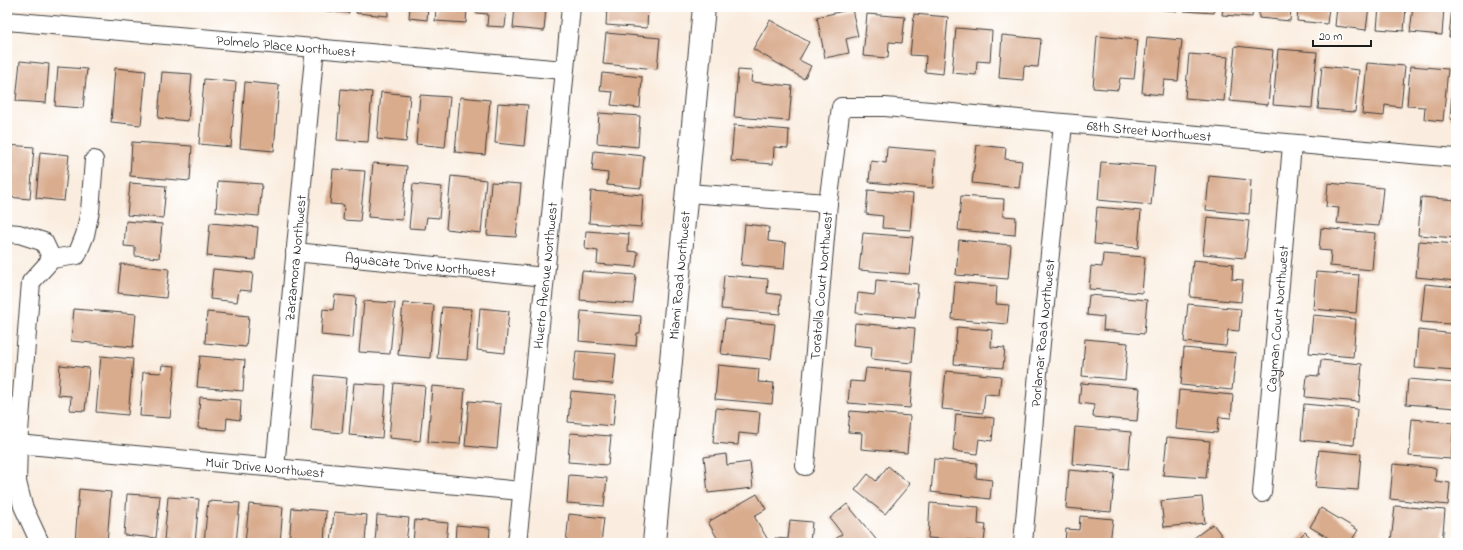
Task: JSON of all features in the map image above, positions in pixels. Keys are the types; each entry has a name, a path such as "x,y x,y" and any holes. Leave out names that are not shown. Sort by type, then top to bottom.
{"street":[{"name":"Huerto Avenue Northwest","path":"518,543 571,7"},
{"name":"Miami Road Northwest","path":"654,543 704,7"},
{"name":"Polmelo Place Northwest","path":"7,21 564,70"},
{"name":"Zarzamora Northwest","path":"275,468 315,47"},
{"name":"68th Street Northwest","path":"841,106 885,107 1292,145 1456,158"},
{"name":"Toratolla Court Northwest","path":"805,466 828,202 841,106"},
{"name":"Porlamar Road Northwest","path":"1023,543 1038,373 1063,124"},
{"name":"Cayman Court Northwest","path":"1262,493 1292,145"},
{"path":"40,543 23,506 17,482 12,444 31,282 52,259 77,255 85,235 90,211 94,160"},
{"path":"687,193 828,202"},
{"path":"7,233 19,234 44,242 52,259"},
{"name":"Aguacate Drive Northwest","path":"295,252 545,277"},
{"name":"Muir Drive Northwest","path":"12,444 522,491"}],"building":[{"path":"307,7 307,10 284,8"},
{"path":"317,7 349,7 349,13 316,10"},
{"path":"356,7 388,7 388,16 356,13"},
{"path":"410,7 428,7 427,20 409,18"},
{"path":"436,7 467,7 466,23 435,21"},
{"path":"476,7 507,7 505,27 487,26 488,14 476,13"},
{"path":"515,7 546,7 544,31 513,28"},
{"path":"607,7 648,7 647,28 606,25"},
{"path":"1177,7 1177,11 1146,8"},
{"path":"1185,7 1215,7 1214,13 1184,11"},
{"path":"1223,7 1253,7 1252,17 1222,15"},
{"path":"1259,7 1291,7 1290,21 1259,18"},
{"path":"1298,7 1329,7 1327,24 1297,21"},
{"path":"1337,7 1369,7 1366,30 1335,26"},
{"path":"1379,7 1406,7 1404,31 1377,29"},
{"path":"1413,7 1444,7 1442,35 1410,32"},
{"path":"1452,7 1456,7 1456,37 1449,37"},
{"path":"852,9 858,36 846,39 849,53 825,58 817,17"},
{"path":"867,14 905,17 902,43 889,42 888,58 863,56"},
{"path":"914,14 948,17 943,74 925,72 926,56 910,55"},
{"path":"770,20 809,42 799,60 811,66 804,79 753,49"},
{"path":"956,28 992,31 990,62 977,61 976,75 952,73"},
{"path":"606,33 660,38 657,69 603,64"},
{"path":"1002,35 1041,39 1038,67 1024,66 1023,80 999,78"},
{"path":"1097,36 1138,40 1134,79 1120,78 1118,90 1093,88"},
{"path":"1147,37 1182,40 1178,81 1164,80 1162,95 1142,93"},
{"path":"1235,46 1273,50 1268,105 1230,101"},
{"path":"1278,49 1317,52 1312,108 1273,105"},
{"path":"1189,54 1228,57 1224,101 1185,98"},
{"path":"7,57 10,58 8,80 7,80"},
{"path":"20,61 49,64 46,103 16,101"},
{"path":"1367,63 1405,66 1401,107 1385,105 1384,116 1362,114"},
{"path":"1454,65 1456,65 1456,120 1450,119"},
{"path":"1322,66 1359,70 1355,112 1318,109"},
{"path":"1410,66 1448,69 1443,121 1424,119 1425,107 1407,106"},
{"path":"58,67 87,69 83,108 55,106"},
{"path":"115,68 146,71 141,125 111,122"},
{"path":"738,70 752,71 751,82 792,86 789,121 734,117"},
{"path":"162,72 192,74 188,121 158,118"},
{"path":"602,73 642,77 640,108 611,105 613,92 600,91"},
{"path":"204,79 236,82 231,147 199,144"},
{"path":"245,82 279,85 274,151 240,148"},
{"path":"341,89 372,92 368,142 337,140"},
{"path":"381,92 410,95 406,142 377,139"},
{"path":"420,95 450,97 445,147 416,144"},
{"path":"460,97 490,100 485,155 455,152"},
{"path":"498,103 528,105 524,146 495,143"},
{"path":"599,113 640,116 638,147 597,143"},
{"path":"734,125 789,130 788,148 774,147 773,164 731,161"},
{"path":"132,142 192,146 190,181 130,176"},
{"path":"7,145 34,147 30,199 7,197"},
{"path":"977,145 1006,148 1005,159 1022,161 1019,188 972,183"},
{"path":"887,147 936,151 933,188 869,182 871,161 886,163"},
{"path":"594,151 644,156 641,188 607,185 608,173 592,171"},
{"path":"40,152 69,155 64,201 36,198"},
{"path":"1101,162 1155,166 1151,205 1098,200"},
{"path":"373,163 407,166 402,220 368,217"},
{"path":"333,169 365,171 360,221 343,220 344,205 330,204"},
{"path":"451,176 486,180 481,233 446,229"},
{"path":"1209,176 1251,180 1249,214 1206,210"},
{"path":"218,181 262,184 259,216 216,212"},
{"path":"491,182 521,184 516,237 487,235"},
{"path":"130,183 166,186 163,218 127,215"},
{"path":"1328,183 1383,188 1379,226 1337,223 1339,208 1326,207"},
{"path":"413,184 442,187 439,218 427,217 425,229 409,228"},
{"path":"868,190 913,194 910,230 882,228 883,216 866,214"},
{"path":"591,191 643,195 641,227 589,223"},
{"path":"961,196 1004,199 1003,216 1016,217 1015,235 958,230"},
{"path":"1421,197 1456,200 1456,238 1418,235"},
{"path":"1097,207 1141,211 1138,248 1094,244"},
{"path":"1207,217 1249,221 1245,258 1203,254"},
{"path":"126,221 162,224 159,258 135,256 135,247 124,246"},
{"path":"210,223 258,227 255,260 207,256"},
{"path":"745,224 769,227 768,241 786,243 784,269 741,265"},
{"path":"1321,228 1375,233 1372,270 1330,266 1331,251 1319,250"},
{"path":"586,231 629,234 628,251 638,252 636,267 597,264 598,251 585,249"},
{"path":"863,233 913,237 909,274 859,270"},
{"path":"959,240 1011,245 1008,279 956,275"},
{"path":"1419,241 1456,244 1456,281 1416,277"},
{"path":"1103,254 1145,257 1142,293 1089,289 1091,266 1102,267"},
{"path":"1193,260 1233,264 1232,279 1243,280 1241,302 1190,297"},
{"path":"121,264 169,269 166,298 118,293"},
{"path":"213,269 253,273 251,291 239,290 237,302 210,299"},
{"path":"582,271 636,275 633,304 580,300"},
{"path":"1316,272 1359,275 1356,313 1313,309"},
{"path":"724,275 768,279 767,293 781,295 780,314 721,309"},
{"path":"876,280 918,284 915,318 856,313 858,293 875,295"},
{"path":"955,282 997,286 996,304 1009,305 1007,324 952,319"},
{"path":"1425,284 1456,287 1456,312 1452,311 1451,324 1421,322"},
{"path":"335,295 356,297 353,338 321,335 323,309 333,310"},
{"path":"1089,295 1147,300 1144,334 1103,330 1104,317 1087,315"},
{"path":"364,301 395,303 390,354 359,352"},
{"path":"403,303 434,305 430,358 398,355"},
{"path":"1188,304 1241,309 1239,331 1228,330 1226,346 1184,342"},
{"path":"442,307 472,309 467,360 437,358"},
{"path":"480,308 509,311 505,353 477,350"},
{"path":"74,309 136,314 133,347 71,341"},
{"path":"581,311 641,316 640,333 637,333 636,346 579,341"},
{"path":"207,312 249,316 246,347 205,343"},
{"path":"1313,315 1356,319 1353,357 1309,353"},
{"path":"725,319 775,324 771,359 721,354"},
{"path":"855,323 915,328 912,363 871,359 872,347 853,345"},
{"path":"957,327 992,330 991,347 1005,348 1003,368 954,364"},
{"path":"1418,330 1456,334 1456,371 1415,368"},
{"path":"1085,339 1128,343 1125,380 1082,376"},
{"path":"1184,348 1236,353 1232,390 1181,385"},
{"path":"576,351 616,354 613,384 573,381"},
{"path":"101,356 133,359 128,415 96,412"},
{"path":"200,356 245,360 243,391 197,387"},
{"path":"1321,360 1362,364 1359,402 1305,397 1307,375 1319,376"},
{"path":"60,365 89,368 85,411 70,410 71,396 58,395"},
{"path":"162,365 175,366 170,418 140,416 143,372 161,373"},
{"path":"718,365 759,369 758,382 774,383 772,404 715,399"},
{"path":"866,368 913,372 910,408 848,403 850,381 864,382"},
{"path":"946,371 1001,376 999,395 985,394 983,413 942,409"},
{"path":"315,375 347,378 342,433 311,430"},
{"path":"1408,379 1456,383 1456,408 1406,404"},
{"path":"354,383 386,385 382,438 349,435"},
{"path":"394,383 425,386 420,441 389,438"},
{"path":"1081,383 1140,388 1137,421 1093,417 1094,405 1079,403"},
{"path":"432,386 465,389 460,444 428,442"},
{"path":"1179,390 1233,395 1231,418 1219,417 1217,433 1176,429"},
{"path":"571,391 616,395 613,426 568,422"},
{"path":"200,397 241,400 240,420 227,418 226,430 198,428"},
{"path":"469,401 501,404 497,449 465,446"},
{"path":"1304,404 1357,409 1354,445 1301,440"},
{"path":"716,408 760,412 758,435 739,433 738,445 713,443"},
{"path":"850,411 910,416 907,453 861,449 862,433 848,432"},
{"path":"956,414 994,418 992,441 979,439 977,454 953,451"},
{"path":"1412,419 1454,423 1451,459 1409,456"},
{"path":"1075,427 1131,432 1128,469 1072,464"},
{"path":"570,433 611,436 608,465 568,462"},
{"path":"1167,437 1210,441 1206,478 1163,475"},
{"path":"1319,450 1361,454 1358,490 1315,487"},
{"path":"726,454 727,465 750,462 753,488 708,493 704,457"},
{"path":"934,459 977,463 976,478 992,480 990,499 931,492"},
{"path":"1393,464 1436,468 1435,481 1450,483 1448,505 1390,499"},
{"path":"888,466 910,484 885,514 855,490 868,474 876,481"},
{"path":"1069,470 1115,474 1111,512 1066,508"},
{"path":"569,475 607,478 604,506 567,503"},
{"path":"79,489 111,492 107,543 75,543"},
{"path":"127,494 160,496 156,538 124,535"},
{"path":"757,494 766,509 754,516 768,540 763,543 720,543 708,522"},
{"path":"168,497 199,499 195,543 164,540"},
{"path":"1202,497 1205,523 1164,527 1161,501"},
{"path":"208,501 240,503 236,543 204,543"},
{"path":"930,503 979,507 978,524 986,525 984,542 928,538"},
{"path":"249,504 283,507 280,543 245,543"},
{"path":"847,504 879,543 832,542 842,534 830,518"},
{"path":"1395,506 1445,510 1442,543 1391,542"},
{"path":"292,508 326,511 324,543 289,543"},
{"path":"1321,508 1358,530 1350,543 1337,543 1310,527"},
{"path":"334,512 367,515 365,543 331,543"},
{"path":"569,514 604,518 601,543 566,543"},
{"path":"377,515 409,518 406,543 375,543"},
{"path":"1080,516 1113,519 1110,543 1065,543 1066,529 1079,530"},
{"path":"415,520 448,523 446,543 413,543"},
{"path":"790,520 812,522 810,543 774,543 775,538 788,539"},
{"path":"1213,524 1225,540 1221,543 1187,543"},
{"path":"456,525 490,528 489,543 455,543"},
{"path":"1305,532 1316,543 1294,543"}]}
